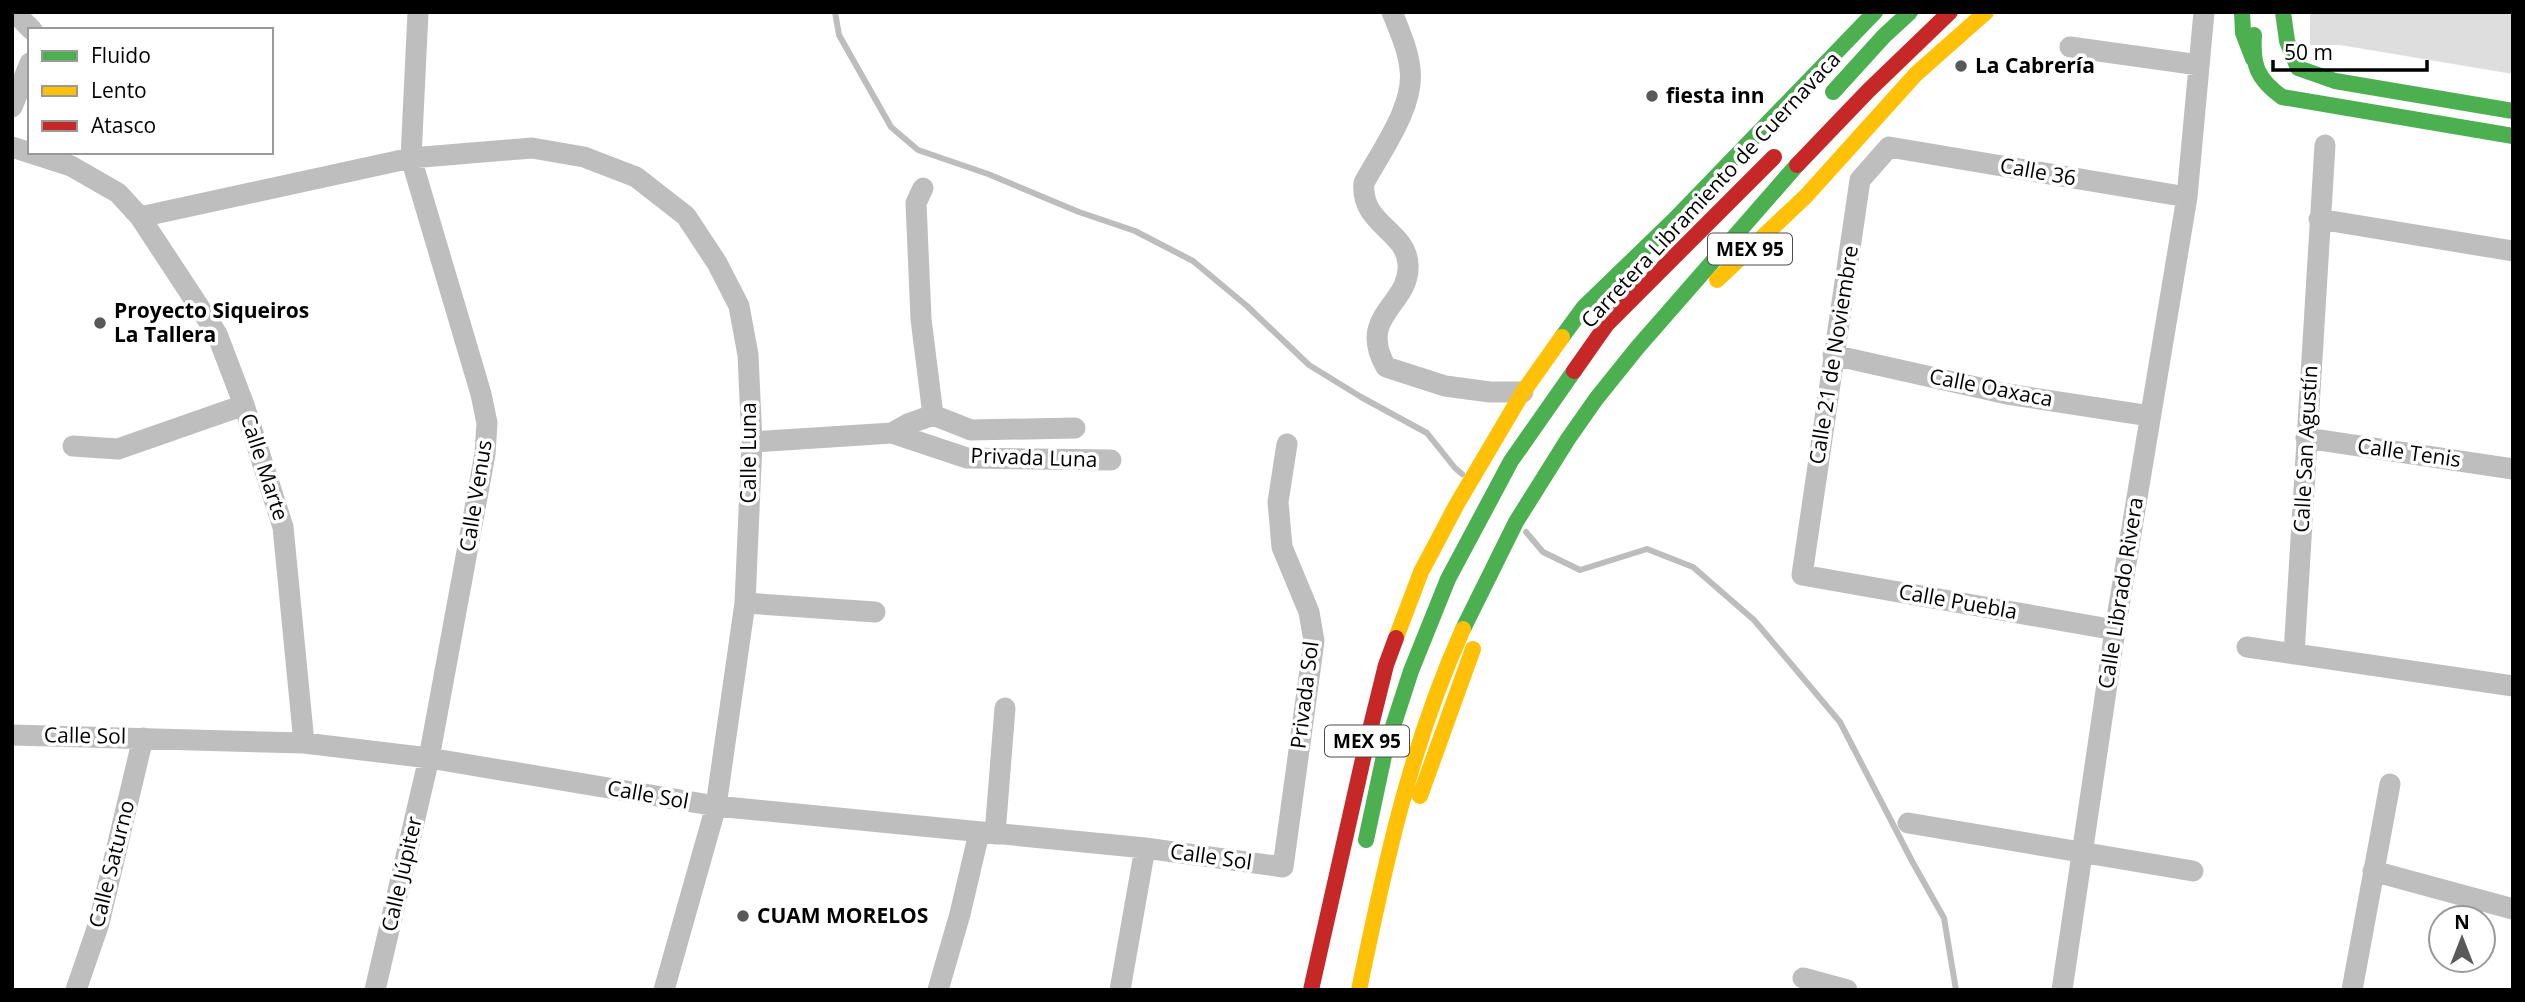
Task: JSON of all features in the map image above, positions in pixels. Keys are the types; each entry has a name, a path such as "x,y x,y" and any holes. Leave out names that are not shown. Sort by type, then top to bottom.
{"main road":[{"name":"MEX 95","path":"1311,990 1386,665 1421,572 1457,504 1523,391 1584,307 1675,219 1875,12"},
{"name":"Carretera Libramiento de Cuernavaca","path":"1821,106 1884,36 1910,12"},
{"name":"MEX 95","path":"1359,990 1396,822 1432,702 1468,617 1534,504 1565,444 1626,361 1790,172 1905,54 1950,12"},
{"name":"MEX 95","path":"1632,380 1716,281 1805,195 1916,74 1986,12"},
{"path":"2242,12 2244,33 2253,60 2262,78 2282,97 2513,136"},
{"path":"2253,60 2257,12"},
{"path":"2283,12 2288,51 2298,68 2336,81 2513,111"},
{"name":"Carretera Libramiento de Cuernavaca","path":"1363,853 1385,751 1411,670 1448,579 1511,461 1607,324 1785,145"},
{"name":"MEX 95","path":"1534,504 1564,476"},
{"name":"MEX 95","path":"1416,814 1422,788 1512,542"}],"street":[{"name":"Calle Venus","path":"418,12 411,158 481,394 487,423 485,454 429,758"},
{"path":"1392,12 1403,40 1410,71 1407,104 1364,183 1363,194 1366,206 1405,250 1408,275 1376,332 1376,350 1386,367 1445,386 1490,392 1523,391"},
{"name":"Calle Librado Rivera","path":"2062,990 2115,630 2187,197 2204,12"},
{"path":"12,16 19,17 30,28"},
{"path":"2070,47 2199,65"},
{"path":"12,107 28,68"},
{"name":"Calle San Agustín","path":"2294,654 2325,145"},
{"name":"Calle 36","path":"1889,146 2187,197"},
{"name":"Calle 21 de Noviembre","path":"1802,575 1860,180 1889,146"},
{"name":"Calle Luna","path":"411,158 532,148 583,157 636,177 686,216 717,263 739,306 748,355 752,442 745,603 716,806 664,990"},
{"path":"34,154 71,166 118,193 140,218 411,158"},
{"path":"923,188 915,203 921,318 933,415"},
{"name":"Calle Marte","path":"140,218 217,334 244,405 284,527 304,743"},
{"path":"2319,219 2513,251"},
{"name":"Calle Oaxaca","path":"1833,355 2007,394 2150,416"},
{"path":"74,446 118,449 244,405"},
{"path":"892,433 933,415 971,430 1075,428"},
{"name":"Privada Luna","path":"752,442 892,433 967,458 1111,460"},
{"name":"Calle Tenis","path":"2306,438 2513,469"},
{"name":"Privada Sol","path":"1283,867 1314,641 1309,612 1282,547 1278,502 1287,444"},
{"name":"Calle Puebla","path":"1802,575 2115,630"},
{"path":"745,603 875,612"},
{"path":"2247,646 2513,686"},
{"path":"939,990 960,914 987,833 1005,708"},
{"name":"Calle Sol","path":"12,735 304,743 429,758 716,806 1145,848 1283,867"},
{"name":"Calle Saturno","path":"76,990 99,923 143,738"},
{"name":"Calle Júpiter","path":"375,990 429,758"},
{"path":"2351,990 2390,784"},
{"path":"1908,823 2193,871"},
{"path":"1120,990 1145,848"},
{"path":"2373,871 2513,909"},
{"path":"1803,978 1847,990"}],"building":[{"path":"2310,12 2513,12 2513,74 2340,45 2310,45"}],"waterway":[{"path":"835,12 839,35 891,127 918,150 1135,231 1193,261 1247,306 1309,365 1427,433 1462,474"},
{"path":"1526,532 1543,552 1580,570 1647,549 1693,567 1754,620 1840,722 1944,918 1956,990"}],"traffic: fast":[{"path":"1562,337 1584,307 1675,219 1875,12"},
{"path":"1833,92 1910,12"},
{"path":"2242,12 2243,33 2253,59"},
{"path":"2283,12 2287,41 2298,68 2335,81 2513,111"},
{"path":"2254,35 2254,55 2258,71 2267,84 2282,97 2513,136"},
{"path":"1463,629 1516,522 1596,399 1637,348 1797,165"},
{"path":"1366,840 1385,751 1411,671 1448,579 1511,461 1574,371"}],"traffic: slow":[{"path":"1717,280 1806,196 1916,74 1986,12"},
{"path":"1396,638 1421,572 1457,504 1523,392 1562,337"},
{"path":"1359,990 1401,806 1428,717 1463,629"},
{"path":"1420,796 1473,649"}],"traffic: jam":[{"path":"1797,165 1868,91 1950,12"},
{"path":"1574,371 1607,324 1774,157"},
{"path":"1311,990 1365,750 1386,665 1396,638"}],"place":[{"name":"La Cabrería","path":"1961,66"},
{"name":"fiesta inn","path":"1652,96"},
{"name":"Proyecto Siqueiros La Tallera","path":"100,323"},
{"name":"CUAM MORELOS","path":"743,916"}]}
